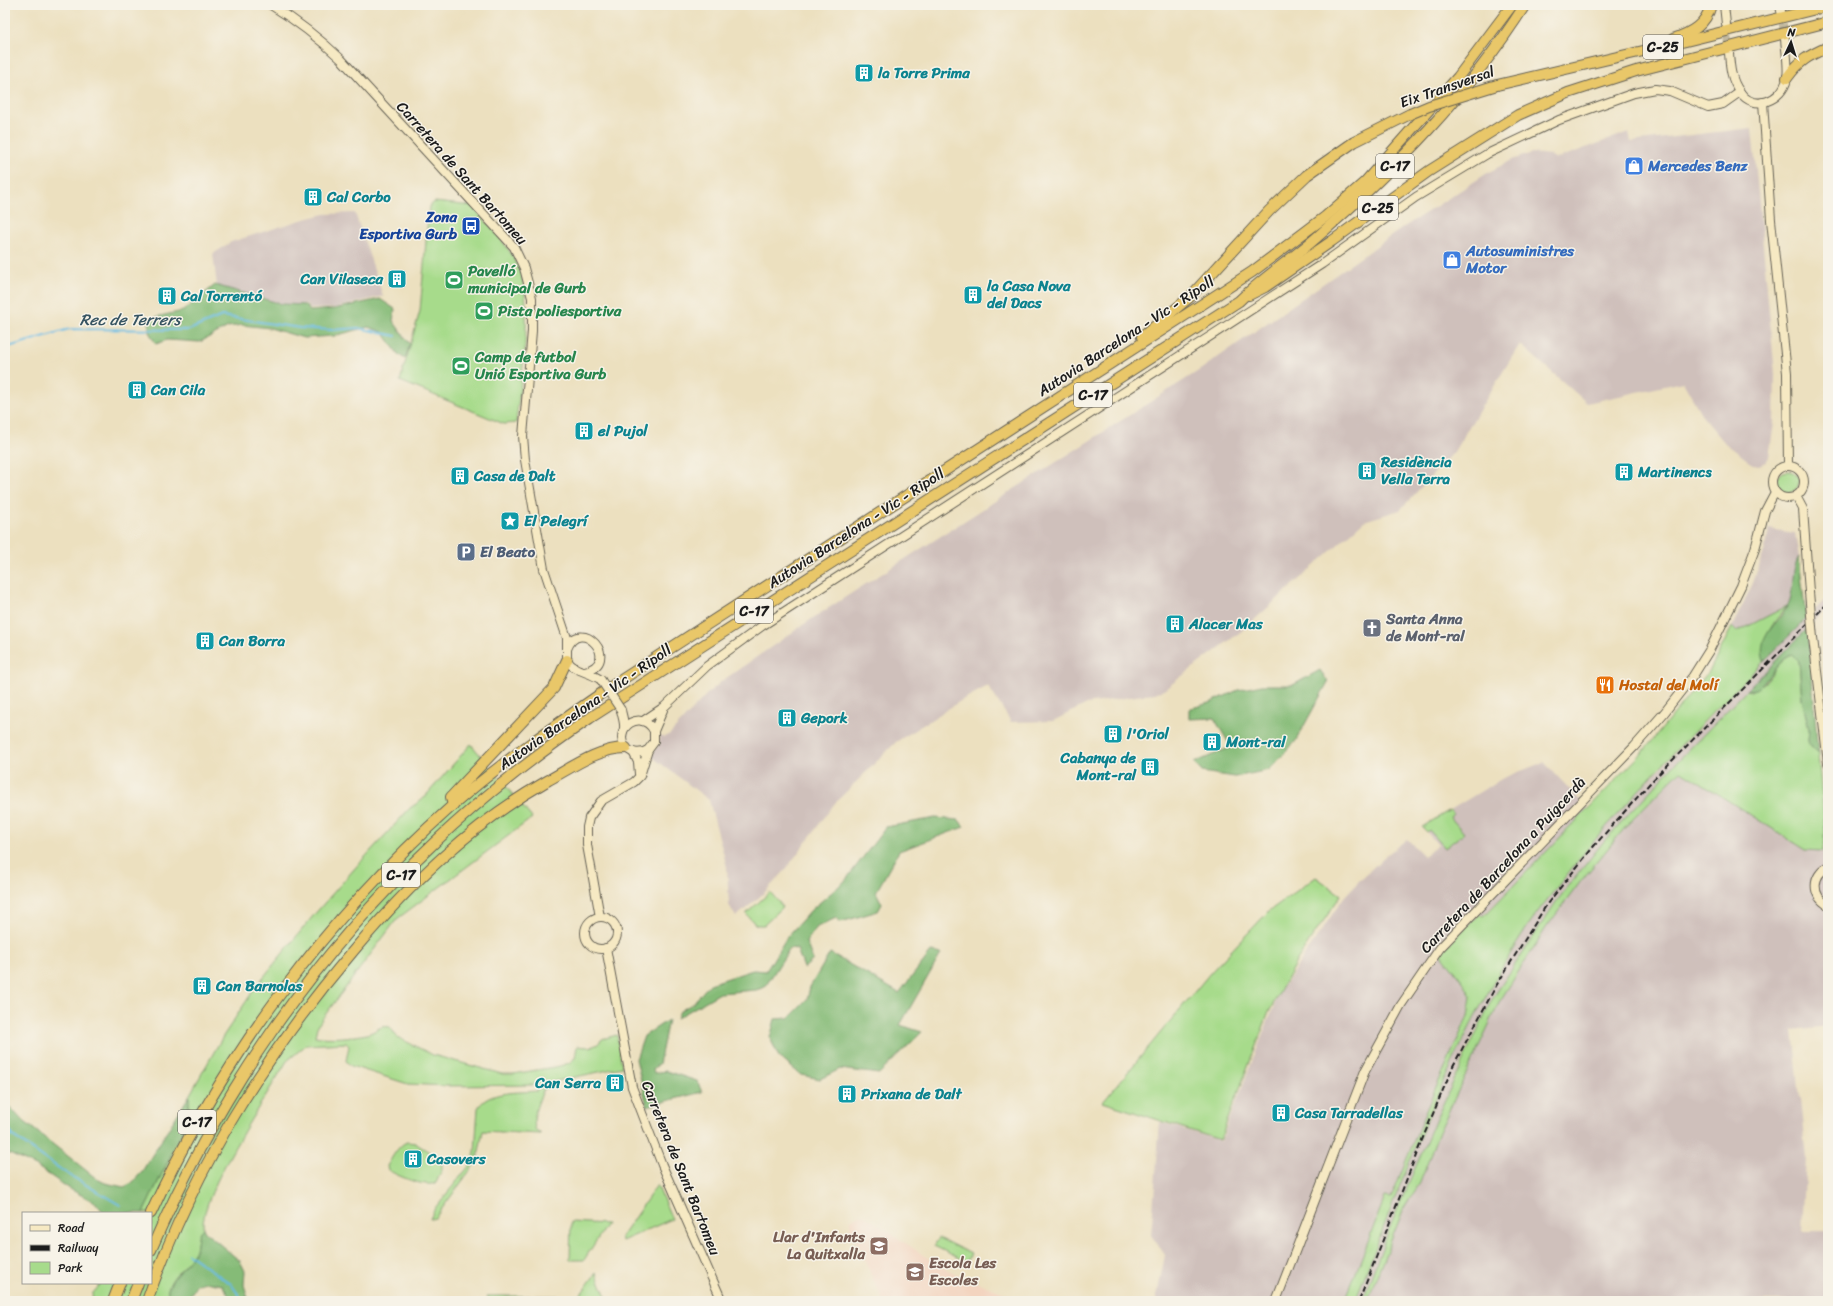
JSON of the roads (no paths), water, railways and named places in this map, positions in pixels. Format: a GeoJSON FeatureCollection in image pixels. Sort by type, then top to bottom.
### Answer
{"type":"FeatureCollection","features":[{"type":"Feature","properties":{"kind":"highway","name":"Autovia Barcelona - Vic - Ripoll"},"geometry":{"type":"LineString","coordinates":[[151,1212],[196,1122],[217,1087],[280,994],[355,901],[453,806],[547,731],[612,686],[1252,272],[1325,217],[1365,182],[1458,77],[1512,5]]}},
{"type":"Feature","properties":{"kind":"highway","name":"Autovia Barcelona - Vic - Ripoll"},"geometry":{"type":"LineString","coordinates":[[152,1248],[182,1182],[208,1134],[259,1051],[298,993],[352,928],[434,842],[484,798],[555,742],[626,694],[1239,301],[1255,285],[1314,240],[1393,168],[1467,86],[1525,5]]}},
{"type":"Feature","properties":{"kind":"highway"},"geometry":{"type":"LineString","coordinates":[[1624,56],[1691,32],[1705,19],[1711,5]]}},
{"type":"Feature","properties":{"kind":"highway","name":"Eix Transversal"},"geometry":{"type":"LineString","coordinates":[[1132,350],[1142,337],[1190,296],[1269,211],[1307,175],[1354,142],[1410,114],[1429,106],[1497,85],[1624,56],[1828,6]]}},
{"type":"Feature","properties":{"kind":"highway","name":"C-25"},"geometry":{"type":"LineString","coordinates":[[1239,301],[1265,287],[1435,167],[1518,115],[1568,93],[1636,71],[1828,22]]}},
{"type":"Feature","properties":{"kind":"highway"},"geometry":{"type":"LineString","coordinates":[[1787,78],[1799,62],[1828,47]]}},
{"type":"Feature","properties":{"kind":"highway"},"geometry":{"type":"LineString","coordinates":[[453,806],[452,797],[554,688],[567,660]]}},
{"type":"Feature","properties":{"kind":"highway"},"geometry":{"type":"LineString","coordinates":[[147,1301],[164,1255],[191,1196],[250,1090],[309,1005],[367,934],[428,870],[489,819],[532,790],[603,752],[612,749],[629,750]]}},
{"type":"Feature","properties":{"kind":"highway"},"geometry":{"type":"LineString","coordinates":[[113,1301],[120,1284]]}},
{"type":"Feature","properties":{"kind":"highway"},"geometry":{"type":"LineString","coordinates":[[131,1301],[138,1284]]}},
{"type":"Feature","properties":{"kind":"street","name":"Carretera de Sant Bartomeu"},"geometry":{"type":"LineString","coordinates":[[271,5],[293,18],[319,37],[341,59],[514,247],[524,268],[532,298],[532,331],[523,436],[525,460],[544,569],[568,638],[566,650]]}},
{"type":"Feature","properties":{"kind":"street"},"geometry":{"type":"LineString","coordinates":[[1724,5],[1726,24]]}},
{"type":"Feature","properties":{"kind":"street"},"geometry":{"type":"LineString","coordinates":[[1729,53],[1732,75],[1740,92],[1748,99],[1763,102],[1777,96],[1784,88],[1787,78],[1785,39]]}},
{"type":"Feature","properties":{"kind":"street"},"geometry":{"type":"LineString","coordinates":[[624,729],[630,722],[640,721],[664,707],[707,666],[762,626],[1322,264],[1416,198],[1470,164],[1536,129],[1589,108],[1634,93],[1655,89],[1670,91],[1708,107],[1723,104],[1740,92]]}},
{"type":"Feature","properties":{"kind":"street"},"geometry":{"type":"LineString","coordinates":[[1763,102],[1771,220],[1787,373],[1788,466]]}},
{"type":"Feature","properties":{"kind":"street"},"geometry":{"type":"LineString","coordinates":[[1788,466],[1798,469],[1804,477],[1804,486],[1796,496],[1785,498],[1775,492],[1772,484],[1773,476],[1779,469],[1788,466]]}},
{"type":"Feature","properties":{"kind":"street","name":"Carretera de Barcelona a Puigcerdà"},"geometry":{"type":"LineString","coordinates":[[1276,1301],[1365,1071],[1401,1005],[1440,948],[1634,747],[1664,713],[1693,676],[1710,649],[1741,586],[1755,549],[1765,511],[1775,492]]}},
{"type":"Feature","properties":{"kind":"street"},"geometry":{"type":"LineString","coordinates":[[1796,496],[1803,509],[1809,592],[1828,764]]}},
{"type":"Feature","properties":{"kind":"street"},"geometry":{"type":"LineString","coordinates":[[562,619],[579,637]]}},
{"type":"Feature","properties":{"kind":"street"},"geometry":{"type":"LineString","coordinates":[[584,671],[594,667],[600,654],[597,644],[589,638],[579,637],[571,642],[566,650],[567,660],[574,669],[592,674],[601,680]]}},
{"type":"Feature","properties":{"kind":"street"},"geometry":{"type":"LineString","coordinates":[[597,663],[601,680],[621,710],[624,729],[622,739],[638,762],[640,776]]}},
{"type":"Feature","properties":{"kind":"street"},"geometry":{"type":"LineString","coordinates":[[600,917],[587,844],[587,827],[589,818],[601,801],[634,782],[640,776],[648,750],[654,742],[654,731],[664,707]]}},
{"type":"Feature","properties":{"kind":"street"},"geometry":{"type":"LineString","coordinates":[[621,710],[640,721],[648,723],[654,731]]}},
{"type":"Feature","properties":{"kind":"street"},"geometry":{"type":"LineString","coordinates":[[629,750],[639,754],[648,750]]}},
{"type":"Feature","properties":{"kind":"street"},"geometry":{"type":"LineString","coordinates":[[1828,867],[1819,874],[1816,884],[1818,895],[1828,904]]}},
{"type":"Feature","properties":{"kind":"street"},"geometry":{"type":"LineString","coordinates":[[600,917],[611,920],[615,924],[617,931],[615,942],[606,948],[595,947],[589,943],[586,936],[586,928],[590,922],[600,917]]}},
{"type":"Feature","properties":{"kind":"street","name":"Carretera de Sant Bartomeu"},"geometry":{"type":"LineString","coordinates":[[606,948],[632,1087],[662,1165],[722,1301]]}},
{"type":"Feature","properties":{"kind":"waterway","name":"Rec de Terrers"},"geometry":{"type":"LineString","coordinates":[[5,348],[69,329],[189,330],[222,316],[300,328],[332,330],[358,328],[396,336]]}},
{"type":"Feature","properties":{"kind":"waterway"},"geometry":{"type":"LineString","coordinates":[[5,1122],[13,1136]]}},
{"type":"Feature","properties":{"kind":"waterway"},"geometry":{"type":"LineString","coordinates":[[5,1136],[13,1136],[66,1173],[120,1205]]}},
{"type":"Feature","properties":{"kind":"waterway"},"geometry":{"type":"LineString","coordinates":[[188,1254],[231,1284],[243,1301]]}},
{"type":"Feature","properties":{"kind":"tunnel"},"geometry":{"type":"LineString","coordinates":[[1781,12],[1785,38]]}},
{"type":"Feature","properties":{"kind":"tunnel"},"geometry":{"type":"LineString","coordinates":[[1726,25],[1729,53]]}},
{"type":"Feature","properties":{"kind":"railway"},"geometry":{"type":"LineString","coordinates":[[1359,1301],[1422,1140],[1453,1066],[1496,986],[1547,904],[1594,846],[1650,783],[1828,603]]}},
{"type":"Feature","properties":{"kind":"place","name":"la Torre Prima"},"geometry":{"type":"Point","coordinates":[864,73]}},
{"type":"Feature","properties":{"kind":"place","name":"Mercedes Benz"},"geometry":{"type":"Point","coordinates":[1634,166]}},
{"type":"Feature","properties":{"kind":"place","name":"Cal Corbo"},"geometry":{"type":"Point","coordinates":[313,197]}},
{"type":"Feature","properties":{"kind":"place","name":"Zona Esportiva Gurb"},"geometry":{"type":"Point","coordinates":[471,226]}},
{"type":"Feature","properties":{"kind":"place","name":"Autosuministres Motor"},"geometry":{"type":"Point","coordinates":[1452,260]}},
{"type":"Feature","properties":{"kind":"place","name":"Can Vilaseca"},"geometry":{"type":"Point","coordinates":[397,279]}},
{"type":"Feature","properties":{"kind":"place","name":"Pavelló municipal de Gurb"},"geometry":{"type":"Point","coordinates":[454,280]}},
{"type":"Feature","properties":{"kind":"place","name":"la Casa Nova del Dacs"},"geometry":{"type":"Point","coordinates":[973,295]}},
{"type":"Feature","properties":{"kind":"place","name":"Cal Torrentó"},"geometry":{"type":"Point","coordinates":[167,296]}},
{"type":"Feature","properties":{"kind":"place","name":"Pista poliesportiva"},"geometry":{"type":"Point","coordinates":[484,311]}},
{"type":"Feature","properties":{"kind":"place","name":"Camp de futbol Unió Esportiva Gurb"},"geometry":{"type":"Point","coordinates":[461,366]}},
{"type":"Feature","properties":{"kind":"place","name":"Can Cila"},"geometry":{"type":"Point","coordinates":[137,390]}},
{"type":"Feature","properties":{"kind":"place","name":"el Pujol"},"geometry":{"type":"Point","coordinates":[584,431]}},
{"type":"Feature","properties":{"kind":"place","name":"Residència Vella Terra"},"geometry":{"type":"Point","coordinates":[1367,471]}},
{"type":"Feature","properties":{"kind":"place","name":"Martinencs"},"geometry":{"type":"Point","coordinates":[1624,472]}},
{"type":"Feature","properties":{"kind":"place","name":"Casa de Dalt"},"geometry":{"type":"Point","coordinates":[460,476]}},
{"type":"Feature","properties":{"kind":"place","name":"El Pelegrí"},"geometry":{"type":"Point","coordinates":[510,521]}},
{"type":"Feature","properties":{"kind":"place","name":"El Beato"},"geometry":{"type":"Point","coordinates":[466,552]}},
{"type":"Feature","properties":{"kind":"place","name":"Alacer Mas"},"geometry":{"type":"Point","coordinates":[1175,624]}},
{"type":"Feature","properties":{"kind":"place","name":"Santa Anna de Mont-ral"},"geometry":{"type":"Point","coordinates":[1372,628]}},
{"type":"Feature","properties":{"kind":"place","name":"Can Borra"},"geometry":{"type":"Point","coordinates":[205,641]}},
{"type":"Feature","properties":{"kind":"place","name":"Hostal del Molí"},"geometry":{"type":"Point","coordinates":[1605,685]}},
{"type":"Feature","properties":{"kind":"place","name":"Gepork"},"geometry":{"type":"Point","coordinates":[787,718]}},
{"type":"Feature","properties":{"kind":"place","name":"l'Oriol"},"geometry":{"type":"Point","coordinates":[1113,734]}},
{"type":"Feature","properties":{"kind":"place","name":"Mont-ral"},"geometry":{"type":"Point","coordinates":[1212,742]}},
{"type":"Feature","properties":{"kind":"place","name":"Cabanya de Mont-ral"},"geometry":{"type":"Point","coordinates":[1150,767]}},
{"type":"Feature","properties":{"kind":"place","name":"Can Barnolas"},"geometry":{"type":"Point","coordinates":[202,986]}},
{"type":"Feature","properties":{"kind":"place","name":"Can Serra"},"geometry":{"type":"Point","coordinates":[615,1083]}},
{"type":"Feature","properties":{"kind":"place","name":"Prixana de Dalt"},"geometry":{"type":"Point","coordinates":[847,1094]}},
{"type":"Feature","properties":{"kind":"place","name":"Casa Tarradellas"},"geometry":{"type":"Point","coordinates":[1281,1113]}},
{"type":"Feature","properties":{"kind":"place","name":"Casovers"},"geometry":{"type":"Point","coordinates":[413,1159]}},
{"type":"Feature","properties":{"kind":"place","name":"Llar d'Infants La Quitxalla"},"geometry":{"type":"Point","coordinates":[879,1246]}},
{"type":"Feature","properties":{"kind":"place","name":"Escola Les Escoles"},"geometry":{"type":"Point","coordinates":[915,1272]}}]}
